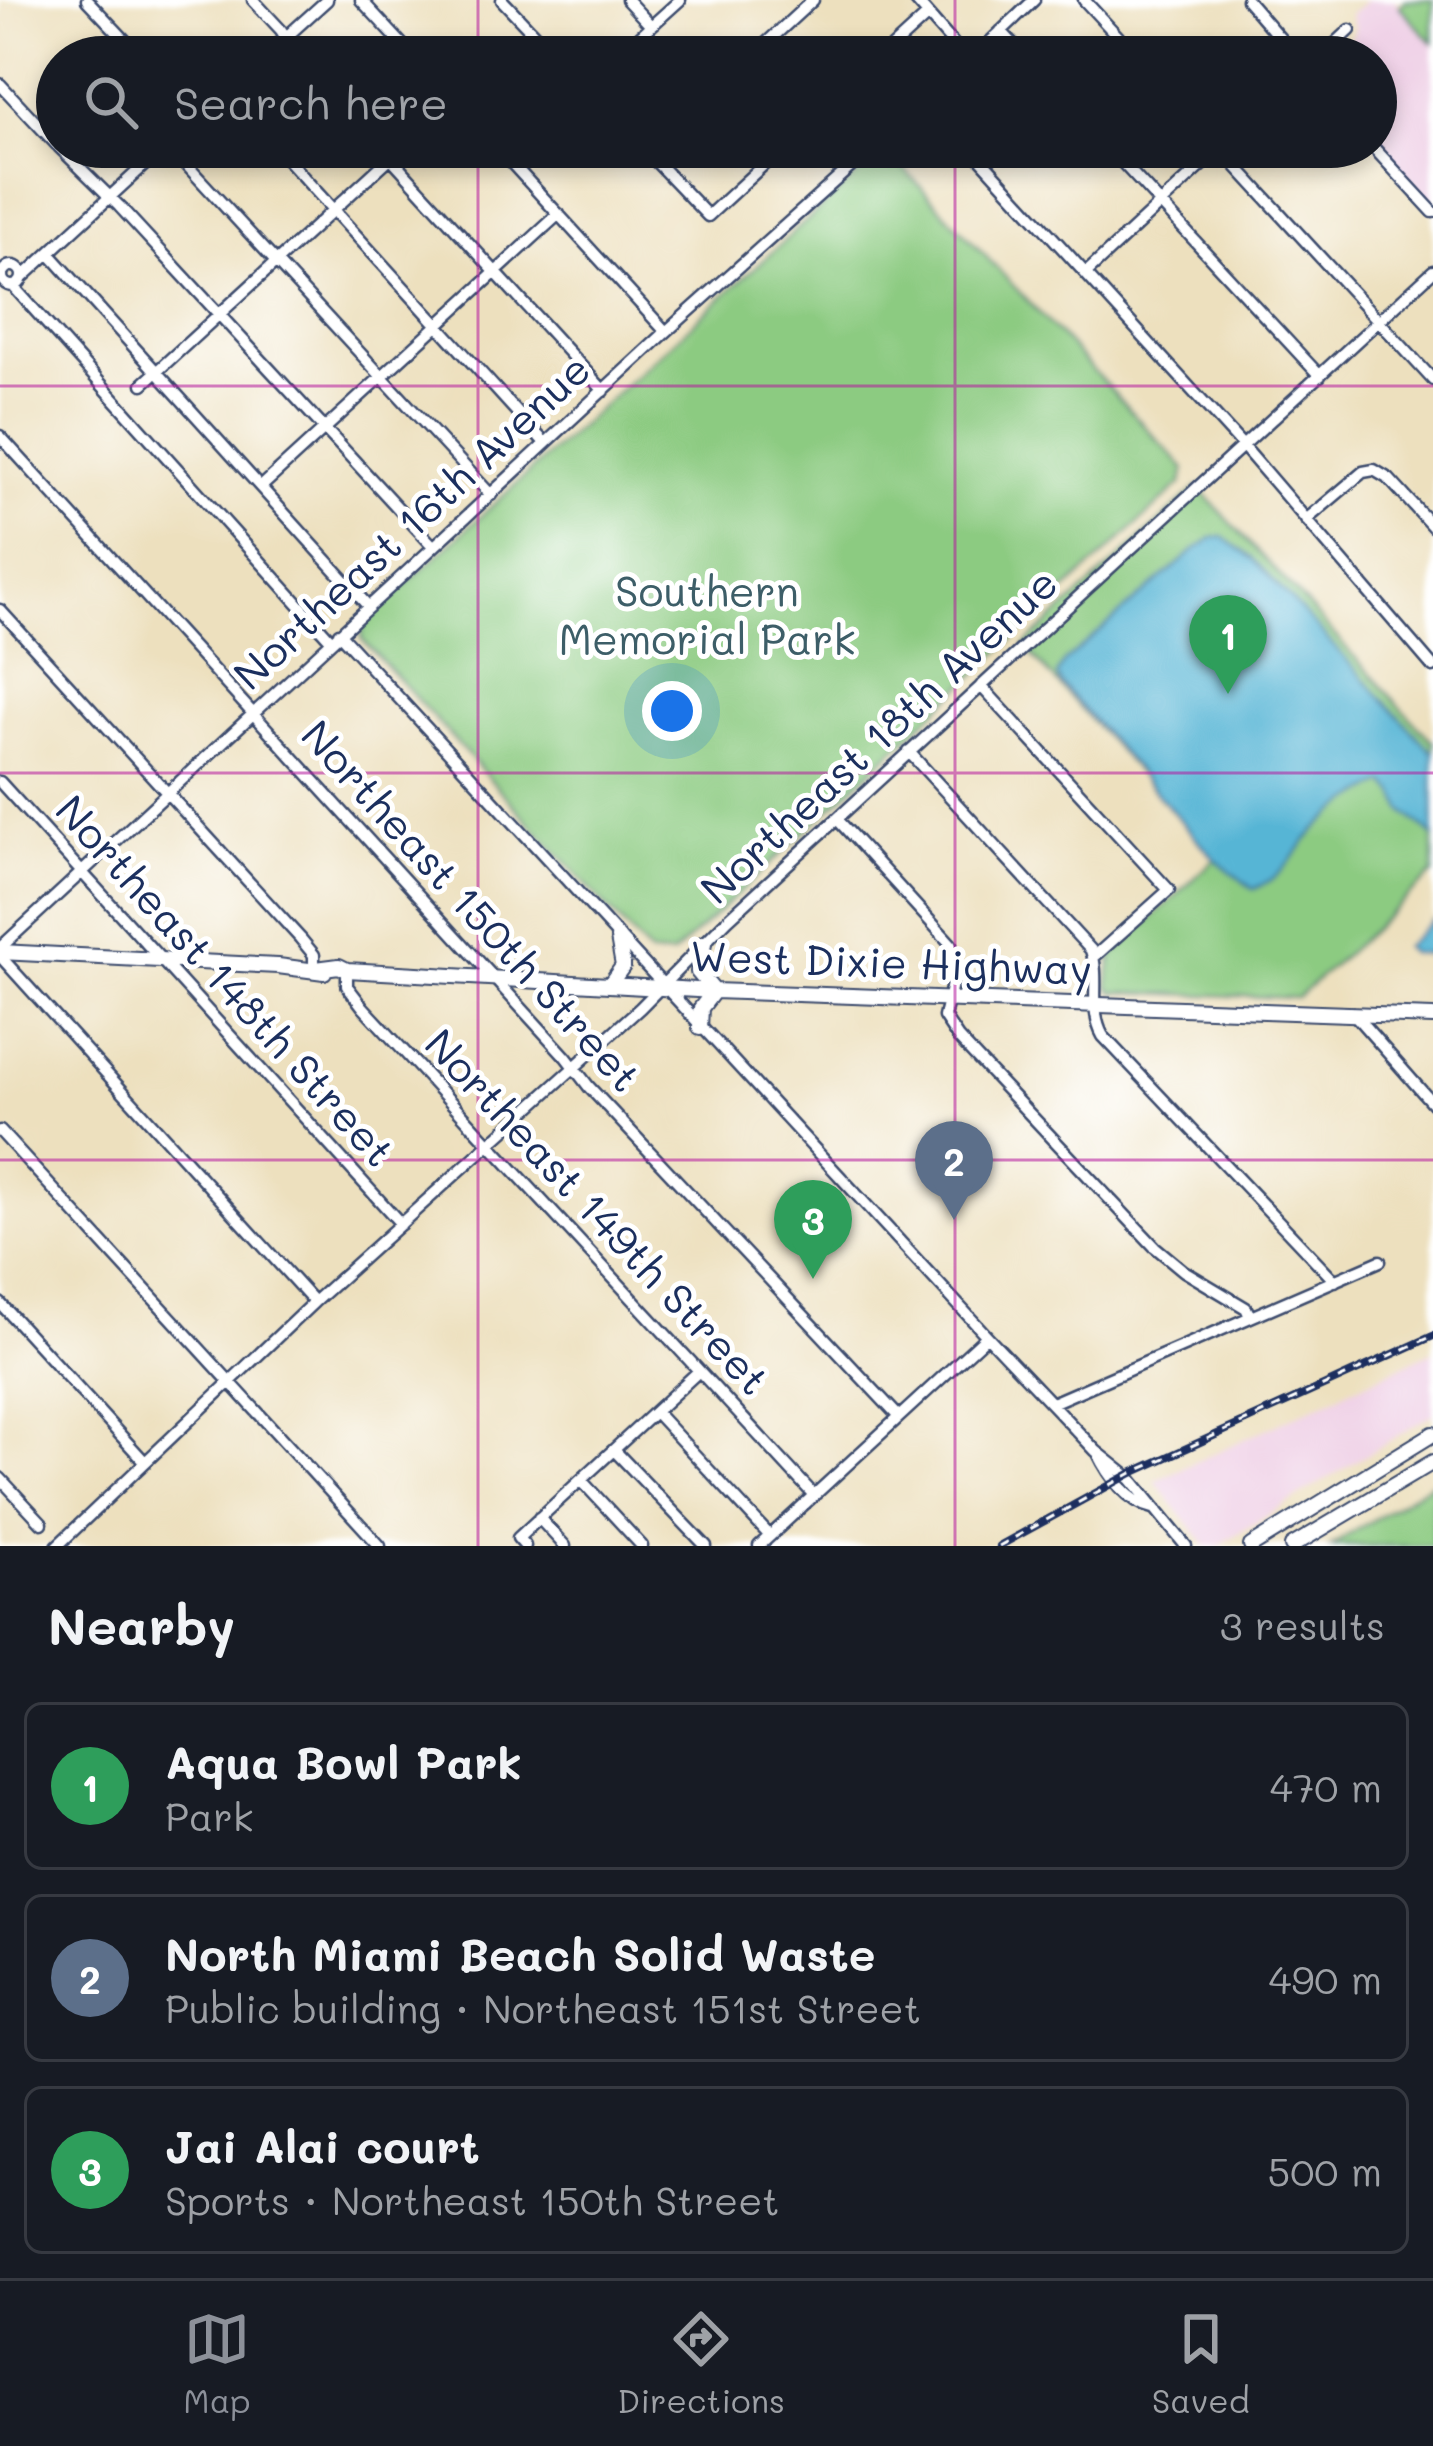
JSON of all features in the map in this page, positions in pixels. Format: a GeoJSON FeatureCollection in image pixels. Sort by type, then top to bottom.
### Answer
{"type":"FeatureCollection","features":[{"type":"Feature","properties":{"kind":"main road"},"geometry":{"type":"LineString","coordinates":[[610,984],[623,966],[618,938]]}},
{"type":"Feature","properties":{"kind":"main road"},"geometry":{"type":"LineString","coordinates":[[700,1028],[701,1008],[714,991],[697,968],[704,943]]}},
{"type":"Feature","properties":{"kind":"main road","name":"West Dixie Highway"},"geometry":{"type":"LineString","coordinates":[[0,952],[315,969],[339,966],[714,991],[1433,1016]]}},
{"type":"Feature","properties":{"kind":"main road"},"geometry":{"type":"LineString","coordinates":[[1251,1546],[1433,1434]]}},
{"type":"Feature","properties":{"kind":"main road"},"geometry":{"type":"LineString","coordinates":[[1292,1546],[1433,1462]]}},
{"type":"Feature","properties":{"kind":"street"},"geometry":{"type":"LineString","coordinates":[[87,0],[121,36]]}},
{"type":"Feature","properties":{"kind":"street"},"geometry":{"type":"LineString","coordinates":[[253,0],[283,36]]}},
{"type":"Feature","properties":{"kind":"street"},"geometry":{"type":"LineString","coordinates":[[287,36],[327,0]]}},
{"type":"Feature","properties":{"kind":"street"},"geometry":{"type":"LineString","coordinates":[[361,0],[394,36]]}},
{"type":"Feature","properties":{"kind":"street"},"geometry":{"type":"LineString","coordinates":[[502,0],[536,36]]}},
{"type":"Feature","properties":{"kind":"street"},"geometry":{"type":"LineString","coordinates":[[627,0],[651,26]]}},
{"type":"Feature","properties":{"kind":"street"},"geometry":{"type":"LineString","coordinates":[[640,36],[680,0]]}},
{"type":"Feature","properties":{"kind":"street"},"geometry":{"type":"LineString","coordinates":[[774,36],[813,0]]}},
{"type":"Feature","properties":{"kind":"street"},"geometry":{"type":"LineString","coordinates":[[915,0],[946,36]]}},
{"type":"Feature","properties":{"kind":"street"},"geometry":{"type":"LineString","coordinates":[[996,36],[1034,0]]}},
{"type":"Feature","properties":{"kind":"street"},"geometry":{"type":"LineString","coordinates":[[1084,0],[1117,36]]}},
{"type":"Feature","properties":{"kind":"street"},"geometry":{"type":"LineString","coordinates":[[1247,0],[1278,36]]}},
{"type":"Feature","properties":{"kind":"street"},"geometry":{"type":"LineString","coordinates":[[905,36],[928,15]]}},
{"type":"Feature","properties":{"kind":"street"},"geometry":{"type":"LineString","coordinates":[[1344,36],[1350,30]]}},
{"type":"Feature","properties":{"kind":"street"},"geometry":{"type":"LineString","coordinates":[[1001,31],[1006,36]]}},
{"type":"Feature","properties":{"kind":"street"},"geometry":{"type":"LineString","coordinates":[[0,84],[36,122]]}},
{"type":"Feature","properties":{"kind":"street"},"geometry":{"type":"LineString","coordinates":[[78,168],[119,206],[433,546]]}},
{"type":"Feature","properties":{"kind":"street"},"geometry":{"type":"LineString","coordinates":[[1,298],[10,277],[45,256],[144,168]]}},
{"type":"Feature","properties":{"kind":"street"},"geometry":{"type":"LineString","coordinates":[[187,168],[490,495]]}},
{"type":"Feature","properties":{"kind":"street"},"geometry":{"type":"LineString","coordinates":[[294,168],[545,443]]}},
{"type":"Feature","properties":{"kind":"street"},"geometry":{"type":"LineString","coordinates":[[143,384],[332,211],[371,168]]}},
{"type":"Feature","properties":{"kind":"street"},"geometry":{"type":"LineString","coordinates":[[401,168],[604,391]]}},
{"type":"Feature","properties":{"kind":"street"},"geometry":{"type":"LineString","coordinates":[[516,168],[666,332]]}},
{"type":"Feature","properties":{"kind":"street"},"geometry":{"type":"LineString","coordinates":[[665,168],[708,216],[760,168]]}},
{"type":"Feature","properties":{"kind":"street","name":"Northeast 16th Avenue"},"geometry":{"type":"LineString","coordinates":[[0,952],[433,546],[850,168]]}},
{"type":"Feature","properties":{"kind":"street"},"geometry":{"type":"LineString","coordinates":[[989,168],[1243,446],[1433,668]]}},
{"type":"Feature","properties":{"kind":"street"},"geometry":{"type":"LineString","coordinates":[[1127,168],[1320,376]]}},
{"type":"Feature","properties":{"kind":"street"},"geometry":{"type":"LineString","coordinates":[[1086,273],[1199,168]]}},
{"type":"Feature","properties":{"kind":"street"},"geometry":{"type":"LineString","coordinates":[[1238,168],[1432,378]]}},
{"type":"Feature","properties":{"kind":"street"},"geometry":{"type":"LineString","coordinates":[[1392,168],[1433,212]]}},
{"type":"Feature","properties":{"kind":"street"},"geometry":{"type":"LineString","coordinates":[[261,487],[559,214]]}},
{"type":"Feature","properties":{"kind":"street"},"geometry":{"type":"LineString","coordinates":[[45,256],[158,370],[368,606]]}},
{"type":"Feature","properties":{"kind":"street","name":"Northeast 18th Avenue"},"geometry":{"type":"LineString","coordinates":[[57,1546],[314,1302],[662,987],[909,752],[1433,272]]}},
{"type":"Feature","properties":{"kind":"street"},"geometry":{"type":"LineString","coordinates":[[10,277],[335,637],[1096,1450],[1106,1470],[1135,1501],[1153,1508],[1186,1546]]}},
{"type":"Feature","properties":{"kind":"street","name":"Northeast 150th Street"},"geometry":{"type":"LineString","coordinates":[[0,436],[572,1068],[898,1416]]}},
{"type":"Feature","properties":{"kind":"street"},"geometry":{"type":"LineString","coordinates":[[1306,520],[1363,472],[1374,470],[1398,487],[1433,527]]}},
{"type":"Feature","properties":{"kind":"street"},"geometry":{"type":"LineString","coordinates":[[0,610],[300,938],[314,956],[315,969]]}},
{"type":"Feature","properties":{"kind":"street"},"geometry":{"type":"LineString","coordinates":[[981,686],[1169,890],[1094,957]]}},
{"type":"Feature","properties":{"kind":"street"},"geometry":{"type":"LineString","coordinates":[[909,752],[1094,957],[1098,1027],[1103,1036],[1335,1281]]}},
{"type":"Feature","properties":{"kind":"street","name":"Northeast 148th Street"},"geometry":{"type":"LineString","coordinates":[[0,782],[401,1224]]}},
{"type":"Feature","properties":{"kind":"street"},"geometry":{"type":"LineString","coordinates":[[837,819],[950,944],[954,954],[945,1021],[958,1038],[1155,1247],[1249,1314]]}},
{"type":"Feature","properties":{"kind":"street"},"geometry":{"type":"LineString","coordinates":[[0,952],[314,1302]]}},
{"type":"Feature","properties":{"kind":"street","name":"Northeast 149th Street"},"geometry":{"type":"LineString","coordinates":[[346,970],[346,986],[363,1007],[814,1493]]}},
{"type":"Feature","properties":{"kind":"street"},"geometry":{"type":"LineString","coordinates":[[1353,1013],[1433,1104]]}},
{"type":"Feature","properties":{"kind":"street"},"geometry":{"type":"LineString","coordinates":[[0,1131],[380,1546]]}},
{"type":"Feature","properties":{"kind":"street"},"geometry":{"type":"LineString","coordinates":[[1052,1403],[1380,1261]]}},
{"type":"Feature","properties":{"kind":"street"},"geometry":{"type":"LineString","coordinates":[[0,1303],[145,1462]]}},
{"type":"Feature","properties":{"kind":"street"},"geometry":{"type":"LineString","coordinates":[[759,1546],[987,1336]]}},
{"type":"Feature","properties":{"kind":"street"},"geometry":{"type":"LineString","coordinates":[[522,1542],[539,1518],[699,1371]]}},
{"type":"Feature","properties":{"kind":"street"},"geometry":{"type":"LineString","coordinates":[[656,1413],[770,1536]]}},
{"type":"Feature","properties":{"kind":"street"},"geometry":{"type":"LineString","coordinates":[[614,1450],[706,1546]]}},
{"type":"Feature","properties":{"kind":"street"},"geometry":{"type":"LineString","coordinates":[[0,1478],[42,1523]]}},
{"type":"Feature","properties":{"kind":"street"},"geometry":{"type":"LineString","coordinates":[[581,1480],[642,1546]]}},
{"type":"Feature","properties":{"kind":"street"},"geometry":{"type":"LineString","coordinates":[[539,1518],[565,1546]]}},
{"type":"Feature","properties":{"kind":"shaded area"},"geometry":{"type":"Polygon","coordinates":[[[1367,0],[1394,0],[1433,43],[1433,204],[1397,166],[1397,36],[1352,36],[1350,15],[1367,0]]]}},
{"type":"Feature","properties":{"kind":"shaded area"},"geometry":{"type":"Polygon","coordinates":[[[1433,1351],[1433,1414],[1218,1546],[1206,1546],[1155,1481],[1433,1351]]]}},
{"type":"Feature","properties":{"kind":"green space"},"geometry":{"type":"Polygon","coordinates":[[[1406,0],[1433,0],[1433,43],[1399,6],[1406,0]]]}},
{"type":"Feature","properties":{"kind":"green space","name":"Southern Memorial Park"},"geometry":{"type":"Polygon","coordinates":[[[865,168],[903,168],[1185,469],[1182,483],[672,955],[650,955],[361,638],[364,622],[865,168]]]}},
{"type":"Feature","properties":{"kind":"green space"},"geometry":{"type":"Polygon","coordinates":[[[1198,487],[1433,742],[1433,874],[1297,998],[1113,992],[1108,986],[1112,956],[1215,859],[1024,646],[1198,487]]]}},
{"type":"Feature","properties":{"kind":"green space"},"geometry":{"type":"Polygon","coordinates":[[[1433,1482],[1433,1546],[1331,1546],[1433,1482]]]}},
{"type":"Feature","properties":{"kind":"water"},"geometry":{"type":"Polygon","coordinates":[[[1223,537],[1253,559],[1433,753],[1433,836],[1403,810],[1386,783],[1331,816],[1282,871],[1253,889],[1216,860],[1061,684],[1057,675],[1064,662],[1196,549],[1223,537]]]}},
{"type":"Feature","properties":{"kind":"water"},"geometry":{"type":"Polygon","coordinates":[[[1433,920],[1433,954],[1410,953],[1404,947],[1433,920]]]}},
{"type":"Feature","properties":{"kind":"railway"},"geometry":{"type":"LineString","coordinates":[[999,1546],[1132,1473],[1433,1336]]}},
{"type":"Feature","properties":{"kind":"place","name":"Aqua Bowl Park"},"geometry":{"type":"Point","coordinates":[1228,694]}},
{"type":"Feature","properties":{"kind":"place","name":"North Miami Beach Solid Waste"},"geometry":{"type":"Point","coordinates":[954,1220]}},
{"type":"Feature","properties":{"kind":"place","name":"Jai Alai court"},"geometry":{"type":"Point","coordinates":[813,1279]}}]}
